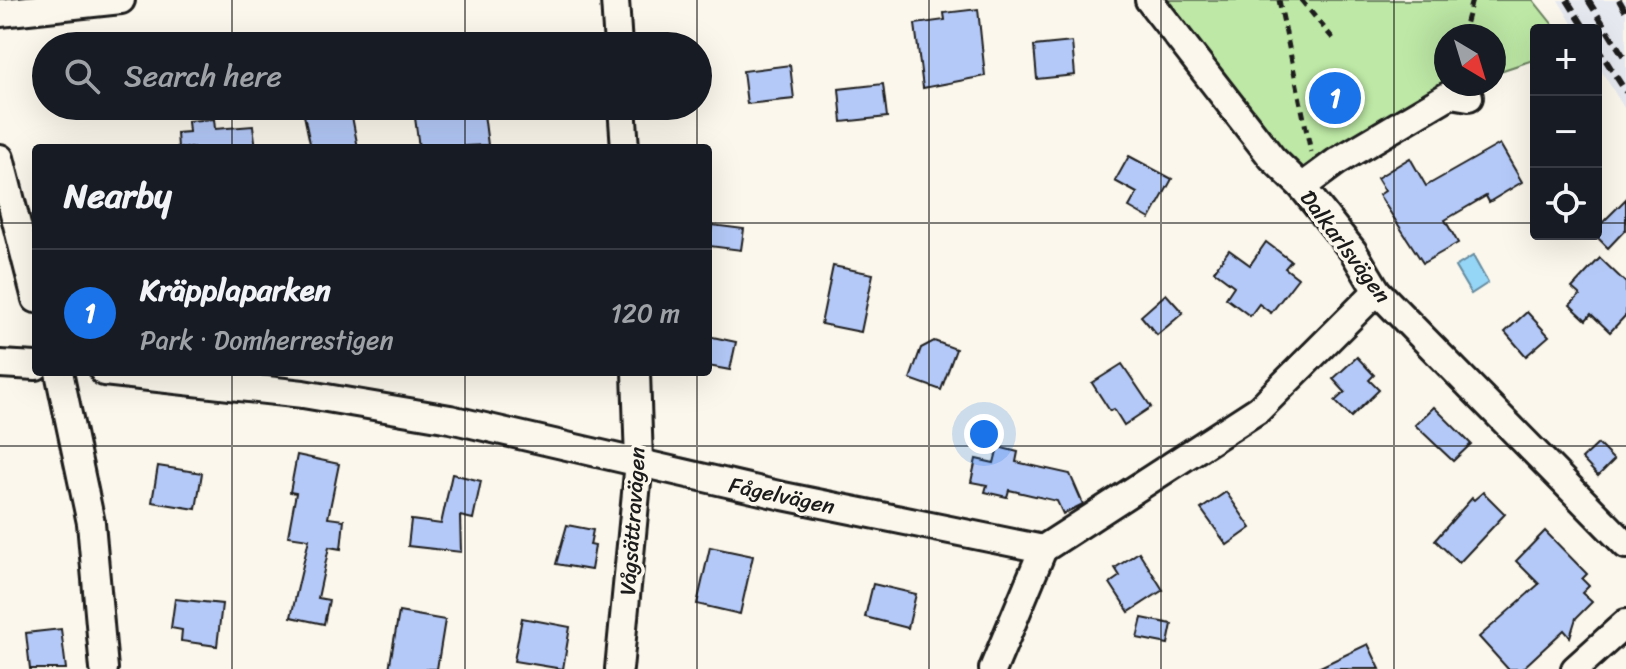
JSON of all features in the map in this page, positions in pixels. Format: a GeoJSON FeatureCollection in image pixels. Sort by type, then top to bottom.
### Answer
{"type":"FeatureCollection","features":[{"type":"Feature","properties":{"kind":"street"},"geometry":{"type":"LineString","coordinates":[[0,13],[121,0]]}},
{"type":"Feature","properties":{"kind":"street"},"geometry":{"type":"LineString","coordinates":[[615,0],[617,32]]}},
{"type":"Feature","properties":{"kind":"street","name":"Dalkarlsvägen"},"geometry":{"type":"LineString","coordinates":[[1149,0],[1272,158],[1310,180],[1377,291],[1626,545]]}},
{"type":"Feature","properties":{"kind":"street"},"geometry":{"type":"LineString","coordinates":[[1310,180],[1451,94],[1469,97]]}},
{"type":"Feature","properties":{"kind":"street"},"geometry":{"type":"LineString","coordinates":[[623,120],[625,144]]}},
{"type":"Feature","properties":{"kind":"street"},"geometry":{"type":"LineString","coordinates":[[0,158],[32,283]]}},
{"type":"Feature","properties":{"kind":"street"},"geometry":{"type":"LineString","coordinates":[[993,669],[1043,549],[1259,409],[1377,291]]}},
{"type":"Feature","properties":{"kind":"street"},"geometry":{"type":"LineString","coordinates":[[0,364],[32,366]]}},
{"type":"Feature","properties":{"kind":"street"},"geometry":{"type":"LineString","coordinates":[[60,376],[91,523],[104,669]]}},
{"type":"Feature","properties":{"kind":"street","name":"Fågelvägen"},"geometry":{"type":"LineString","coordinates":[[140,376],[303,394],[457,421],[783,496],[1043,549]]}},
{"type":"Feature","properties":{"kind":"street","name":"Vågsättravägen"},"geometry":{"type":"LineString","coordinates":[[619,669],[639,462],[636,376]]}},
{"type":"Feature","properties":{"kind":"street"},"geometry":{"type":"LineString","coordinates":[[1575,669],[1626,623]]}},
{"type":"Feature","properties":{"kind":"path"},"geometry":{"type":"LineString","coordinates":[[1279,0],[1310,180]]}},
{"type":"Feature","properties":{"kind":"path"},"geometry":{"type":"LineString","coordinates":[[1301,0],[1335,41]]}},
{"type":"Feature","properties":{"kind":"path"},"geometry":{"type":"LineString","coordinates":[[1465,24],[1472,0]]}},
{"type":"Feature","properties":{"kind":"shaded area"},"geometry":{"type":"Polygon","coordinates":[[[1558,0],[1626,0],[1626,111],[1602,72],[1602,24],[1572,24],[1558,0]]]}},
{"type":"Feature","properties":{"kind":"green space"},"geometry":{"type":"Polygon","coordinates":[[[1165,0],[1533,0],[1552,24],[1530,24],[1530,61],[1506,69],[1506,24],[1434,24],[1434,91],[1298,172],[1165,0]]]}},
{"type":"Feature","properties":{"kind":"water"},"geometry":{"type":"Polygon","coordinates":[[[1473,256],[1488,283],[1471,294],[1455,267],[1473,256]]]}},
{"type":"Feature","properties":{"kind":"building"},"geometry":{"type":"Polygon","coordinates":[[[978,9],[985,76],[923,88],[915,24],[945,20],[944,13],[978,9]]]}},
{"type":"Feature","properties":{"kind":"building"},"geometry":{"type":"Polygon","coordinates":[[[1072,42],[1075,75],[1037,79],[1034,46],[1072,42]]]}},
{"type":"Feature","properties":{"kind":"building"},"geometry":{"type":"Polygon","coordinates":[[[790,65],[794,99],[747,104],[743,71],[790,65]]]}},
{"type":"Feature","properties":{"kind":"building"},"geometry":{"type":"Polygon","coordinates":[[[883,84],[887,117],[842,122],[839,89],[883,84]]]}},
{"type":"Feature","properties":{"kind":"building"},"geometry":{"type":"Polygon","coordinates":[[[214,120],[215,129],[253,126],[255,144],[178,144],[177,133],[189,132],[188,121],[214,120]]]}},
{"type":"Feature","properties":{"kind":"building"},"geometry":{"type":"Polygon","coordinates":[[[305,120],[353,120],[357,144],[310,144],[305,120]]]}},
{"type":"Feature","properties":{"kind":"building"},"geometry":{"type":"Polygon","coordinates":[[[415,120],[485,120],[488,144],[418,144],[415,120]]]}},
{"type":"Feature","properties":{"kind":"building"},"geometry":{"type":"Polygon","coordinates":[[[1500,144],[1522,182],[1489,202],[1486,196],[1445,220],[1458,243],[1423,263],[1379,195],[1385,191],[1377,178],[1410,158],[1426,186],[1500,144]]]}},
{"type":"Feature","properties":{"kind":"building"},"geometry":{"type":"Polygon","coordinates":[[[1129,156],[1172,179],[1150,219],[1129,207],[1137,193],[1115,181],[1129,156]]]}},
{"type":"Feature","properties":{"kind":"building"},"geometry":{"type":"Polygon","coordinates":[[[1626,199],[1626,229],[1608,248],[1600,240],[1602,223],[1626,199]]]}},
{"type":"Feature","properties":{"kind":"building"},"geometry":{"type":"Polygon","coordinates":[[[712,225],[744,229],[741,250],[712,246],[712,225]]]}},
{"type":"Feature","properties":{"kind":"building"},"geometry":{"type":"Polygon","coordinates":[[[1266,242],[1291,261],[1285,268],[1298,278],[1271,313],[1259,304],[1250,316],[1226,298],[1234,286],[1214,271],[1229,250],[1250,265],[1266,242]]]}},
{"type":"Feature","properties":{"kind":"building"},"geometry":{"type":"Polygon","coordinates":[[[1600,258],[1626,283],[1626,315],[1610,332],[1591,314],[1586,320],[1570,305],[1580,295],[1572,288],[1600,258]]]}},
{"type":"Feature","properties":{"kind":"building"},"geometry":{"type":"Polygon","coordinates":[[[833,266],[873,274],[861,332],[821,324],[833,266]]]}},
{"type":"Feature","properties":{"kind":"building"},"geometry":{"type":"Polygon","coordinates":[[[1166,294],[1183,313],[1157,335],[1141,316],[1166,294]]]}},
{"type":"Feature","properties":{"kind":"building"},"geometry":{"type":"Polygon","coordinates":[[[1527,312],[1549,336],[1526,356],[1505,332],[1527,312]]]}},
{"type":"Feature","properties":{"kind":"building"},"geometry":{"type":"Polygon","coordinates":[[[712,337],[736,342],[730,370],[712,367],[712,337]]]}},
{"type":"Feature","properties":{"kind":"building"},"geometry":{"type":"Polygon","coordinates":[[[934,341],[956,349],[941,390],[910,379],[921,348],[934,341]]]}},
{"type":"Feature","properties":{"kind":"building"},"geometry":{"type":"Polygon","coordinates":[[[1357,357],[1374,375],[1369,380],[1379,390],[1351,417],[1335,401],[1345,392],[1333,379],[1357,357]]]}},
{"type":"Feature","properties":{"kind":"building"},"geometry":{"type":"Polygon","coordinates":[[[1122,364],[1151,407],[1124,425],[1114,409],[1110,411],[1092,383],[1122,364]]]}},
{"type":"Feature","properties":{"kind":"building"},"geometry":{"type":"Polygon","coordinates":[[[1434,407],[1471,444],[1453,461],[1415,425],[1434,407]]]}},
{"type":"Feature","properties":{"kind":"building"},"geometry":{"type":"Polygon","coordinates":[[[1598,444],[1614,460],[1598,476],[1582,459],[1598,444]]]}},
{"type":"Feature","properties":{"kind":"building"},"geometry":{"type":"Polygon","coordinates":[[[998,447],[1018,452],[1016,462],[1070,474],[1083,504],[1063,514],[1057,501],[1009,490],[1007,497],[985,492],[987,485],[971,482],[976,459],[994,463],[998,447]]]}},
{"type":"Feature","properties":{"kind":"building"},"geometry":{"type":"Polygon","coordinates":[[[297,455],[339,464],[328,518],[344,520],[341,549],[329,547],[318,598],[329,600],[324,624],[291,617],[309,539],[288,536],[296,493],[290,492],[297,455]]]}},
{"type":"Feature","properties":{"kind":"building"},"geometry":{"type":"Polygon","coordinates":[[[158,466],[202,473],[196,509],[152,502],[158,466]]]}},
{"type":"Feature","properties":{"kind":"building"},"geometry":{"type":"Polygon","coordinates":[[[452,474],[481,481],[473,519],[460,516],[461,552],[408,546],[411,520],[441,524],[452,474]]]}},
{"type":"Feature","properties":{"kind":"building"},"geometry":{"type":"Polygon","coordinates":[[[1226,492],[1251,528],[1227,545],[1201,509],[1226,492]]]}},
{"type":"Feature","properties":{"kind":"building"},"geometry":{"type":"Polygon","coordinates":[[[1483,492],[1505,514],[1459,563],[1435,540],[1472,498],[1474,500],[1483,492]]]}},
{"type":"Feature","properties":{"kind":"building"},"geometry":{"type":"Polygon","coordinates":[[[567,525],[593,530],[590,545],[595,546],[591,570],[556,564],[567,525]]]}},
{"type":"Feature","properties":{"kind":"building"},"geometry":{"type":"Polygon","coordinates":[[[1545,531],[1587,574],[1582,579],[1589,586],[1582,593],[1592,602],[1576,618],[1570,637],[1564,630],[1522,669],[1508,669],[1479,637],[1539,584],[1516,561],[1545,531]]]}},
{"type":"Feature","properties":{"kind":"building"},"geometry":{"type":"Polygon","coordinates":[[[710,547],[753,556],[740,614],[697,604],[710,547]]]}},
{"type":"Feature","properties":{"kind":"building"},"geometry":{"type":"Polygon","coordinates":[[[1139,552],[1163,590],[1129,612],[1110,583],[1120,576],[1115,568],[1139,552]]]}},
{"type":"Feature","properties":{"kind":"building"},"geometry":{"type":"Polygon","coordinates":[[[873,584],[916,594],[908,628],[865,617],[873,584]]]}},
{"type":"Feature","properties":{"kind":"building"},"geometry":{"type":"Polygon","coordinates":[[[175,599],[222,604],[217,646],[181,641],[182,630],[171,628],[175,599]]]}},
{"type":"Feature","properties":{"kind":"building"},"geometry":{"type":"Polygon","coordinates":[[[399,612],[445,620],[437,669],[389,669],[399,612]]]}},
{"type":"Feature","properties":{"kind":"building"},"geometry":{"type":"Polygon","coordinates":[[[522,618],[570,627],[563,669],[514,661],[522,618]]]}},
{"type":"Feature","properties":{"kind":"building"},"geometry":{"type":"Polygon","coordinates":[[[1142,618],[1172,624],[1168,644],[1137,638],[1142,618]]]}},
{"type":"Feature","properties":{"kind":"building"},"geometry":{"type":"Polygon","coordinates":[[[61,629],[66,669],[30,669],[26,633],[61,629]]]}},
{"type":"Feature","properties":{"kind":"building"},"geometry":{"type":"Polygon","coordinates":[[[1368,644],[1380,669],[1316,669],[1368,644]]]}},
{"type":"Feature","properties":{"kind":"railway"},"geometry":{"type":"LineString","coordinates":[[1567,0],[1582,24]]}},
{"type":"Feature","properties":{"kind":"railway"},"geometry":{"type":"LineString","coordinates":[[1588,0],[1626,60]]}},
{"type":"Feature","properties":{"kind":"railway"},"geometry":{"type":"LineString","coordinates":[[1619,0],[1626,12]]}},
{"type":"Feature","properties":{"kind":"railway"},"geometry":{"type":"LineString","coordinates":[[1602,54],[1626,92]]}},
{"type":"Feature","properties":{"kind":"place","name":"Kräpplaparken"},"geometry":{"type":"Point","coordinates":[1335,98]}}]}
